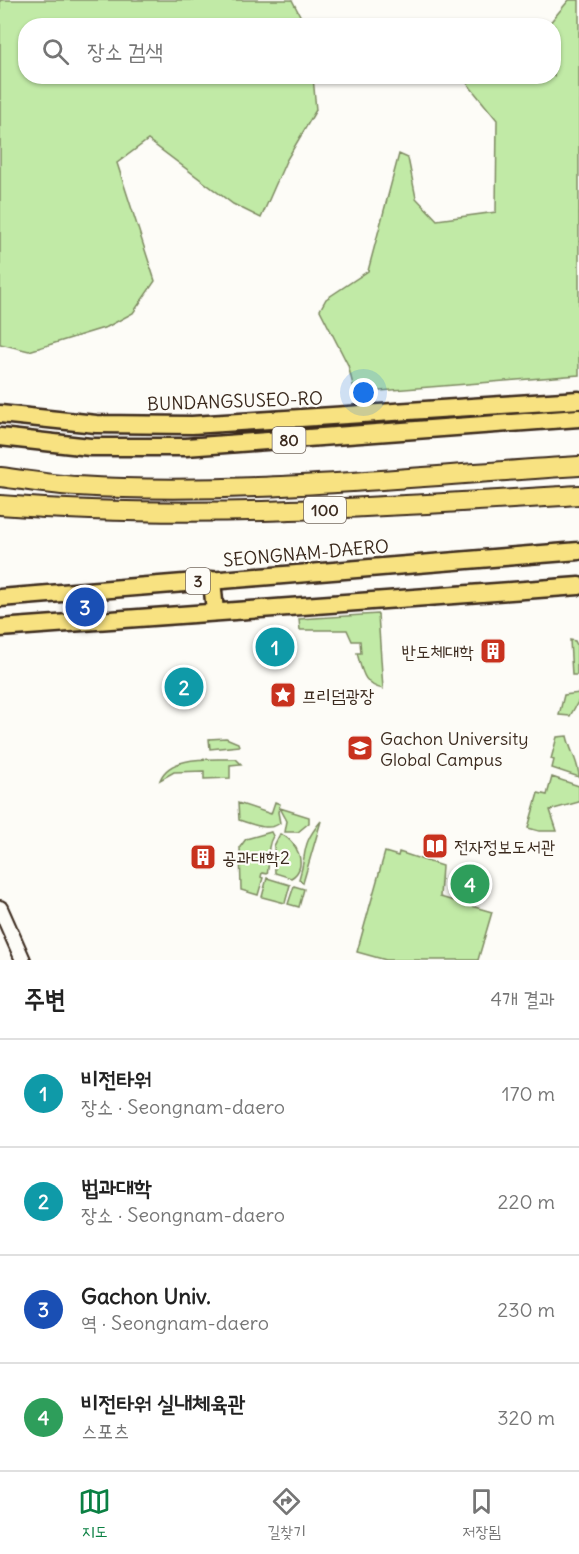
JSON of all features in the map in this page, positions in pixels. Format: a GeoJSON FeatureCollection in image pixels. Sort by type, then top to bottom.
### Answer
{"type":"FeatureCollection","features":[{"type":"Feature","properties":{"kind":"highway","name":"100"},"geometry":{"type":"LineString","coordinates":[[0,477],[76,486],[186,488],[321,484],[579,466]]}},
{"type":"Feature","properties":{"kind":"highway","name":"100"},"geometry":{"type":"LineString","coordinates":[[0,505],[71,511],[202,514],[323,510],[579,495]]}},
{"type":"Feature","properties":{"kind":"main road","name":"BUNDANGSUSEO-RO"},"geometry":{"type":"LineString","coordinates":[[0,414],[96,424],[192,425],[579,400]]}},
{"type":"Feature","properties":{"kind":"main road","name":"80"},"geometry":{"type":"LineString","coordinates":[[0,437],[90,447],[186,447],[579,418]]}},
{"type":"Feature","properties":{"kind":"main road","name":"SEONGNAM-DAERO"},"geometry":{"type":"LineString","coordinates":[[0,598],[579,551]]}},
{"type":"Feature","properties":{"kind":"main road"},"geometry":{"type":"LineString","coordinates":[[212,580],[215,612]]}},
{"type":"Feature","properties":{"kind":"main road","name":"3"},"geometry":{"type":"LineString","coordinates":[[0,628],[579,586]]}},
{"type":"Feature","properties":{"kind":"main road"},"geometry":{"type":"LineString","coordinates":[[0,908],[23,960]]}},
{"type":"Feature","properties":{"kind":"green space"},"geometry":{"type":"Polygon","coordinates":[[[0,0],[292,0],[301,18],[18,18],[18,84],[314,84],[316,110],[286,161],[261,218],[233,204],[148,140],[117,163],[155,281],[133,313],[107,327],[29,351],[0,344],[0,0]]]}},
{"type":"Feature","properties":{"kind":"green space"},"geometry":{"type":"Polygon","coordinates":[[[569,0],[579,0],[579,375],[355,393],[348,365],[320,310],[326,299],[368,271],[399,154],[408,158],[416,198],[437,220],[496,212],[497,120],[468,84],[561,84],[561,18],[554,18],[569,0]]]}},
{"type":"Feature","properties":{"kind":"green space"},"geometry":{"type":"Polygon","coordinates":[[[378,614],[383,689],[371,684],[364,676],[357,653],[361,653],[360,641],[352,641],[347,630],[300,630],[299,619],[378,614]]]}},
{"type":"Feature","properties":{"kind":"green space"},"geometry":{"type":"Polygon","coordinates":[[[570,640],[575,641],[577,645],[577,675],[572,675],[570,640]]]}},
{"type":"Feature","properties":{"kind":"green space"},"geometry":{"type":"Polygon","coordinates":[[[579,693],[579,700],[570,716],[559,715],[564,695],[579,693]]]}},
{"type":"Feature","properties":{"kind":"green space"},"geometry":{"type":"Polygon","coordinates":[[[567,736],[578,767],[579,777],[552,768],[554,760],[551,759],[557,737],[567,736]]]}},
{"type":"Feature","properties":{"kind":"green space"},"geometry":{"type":"Polygon","coordinates":[[[226,738],[238,743],[239,746],[210,749],[209,739],[226,738]]]}},
{"type":"Feature","properties":{"kind":"green space"},"geometry":{"type":"Polygon","coordinates":[[[236,759],[241,764],[230,765],[230,778],[204,779],[204,771],[174,772],[160,780],[165,772],[182,762],[236,759]]]}},
{"type":"Feature","properties":{"kind":"green space"},"geometry":{"type":"Polygon","coordinates":[[[552,777],[579,786],[579,802],[550,810],[557,831],[539,831],[528,828],[538,793],[547,795],[552,777]]]}},
{"type":"Feature","properties":{"kind":"green space"},"geometry":{"type":"Polygon","coordinates":[[[275,802],[280,804],[278,812],[280,823],[276,826],[260,826],[239,820],[238,803],[271,814],[275,802]]]}},
{"type":"Feature","properties":{"kind":"green space"},"geometry":{"type":"Polygon","coordinates":[[[280,808],[309,817],[309,823],[298,832],[285,832],[287,821],[280,808]]]}},
{"type":"Feature","properties":{"kind":"green space"},"geometry":{"type":"Polygon","coordinates":[[[321,821],[303,883],[299,879],[307,843],[321,821]]]}},
{"type":"Feature","properties":{"kind":"green space"},"geometry":{"type":"Polygon","coordinates":[[[271,832],[273,836],[269,846],[267,874],[262,873],[263,878],[258,895],[241,890],[240,847],[246,839],[271,832]]]}},
{"type":"Feature","properties":{"kind":"green space"},"geometry":{"type":"Polygon","coordinates":[[[280,834],[291,841],[299,854],[300,867],[291,878],[275,873],[274,846],[280,834]]]}},
{"type":"Feature","properties":{"kind":"green space"},"geometry":{"type":"Polygon","coordinates":[[[385,852],[398,856],[399,852],[442,866],[440,897],[492,912],[478,960],[386,960],[357,952],[385,852]]]}},
{"type":"Feature","properties":{"kind":"green space"},"geometry":{"type":"Polygon","coordinates":[[[267,878],[290,885],[285,903],[262,897],[267,878]]]}},
{"type":"Feature","properties":{"kind":"green space"},"geometry":{"type":"Polygon","coordinates":[[[294,886],[304,889],[299,907],[288,904],[294,886]]]}},
{"type":"Feature","properties":{"kind":"place","name":"Gachon Univ."},"geometry":{"type":"Point","coordinates":[85,607]}},
{"type":"Feature","properties":{"kind":"place","name":"비전타워"},"geometry":{"type":"Point","coordinates":[275,647]}},
{"type":"Feature","properties":{"kind":"place","name":"반도체대학"},"geometry":{"type":"Point","coordinates":[493,651]}},
{"type":"Feature","properties":{"kind":"place","name":"법과대학"},"geometry":{"type":"Point","coordinates":[184,687]}},
{"type":"Feature","properties":{"kind":"place","name":"프리덤광장"},"geometry":{"type":"Point","coordinates":[283,695]}},
{"type":"Feature","properties":{"kind":"place","name":"Gachon University Global Campus"},"geometry":{"type":"Point","coordinates":[360,748]}},
{"type":"Feature","properties":{"kind":"place","name":"전자정보도서관"},"geometry":{"type":"Point","coordinates":[435,846]}},
{"type":"Feature","properties":{"kind":"place","name":"공과대학2"},"geometry":{"type":"Point","coordinates":[203,857]}},
{"type":"Feature","properties":{"kind":"place","name":"비전타워 실내체육관"},"geometry":{"type":"Point","coordinates":[470,884]}}]}
